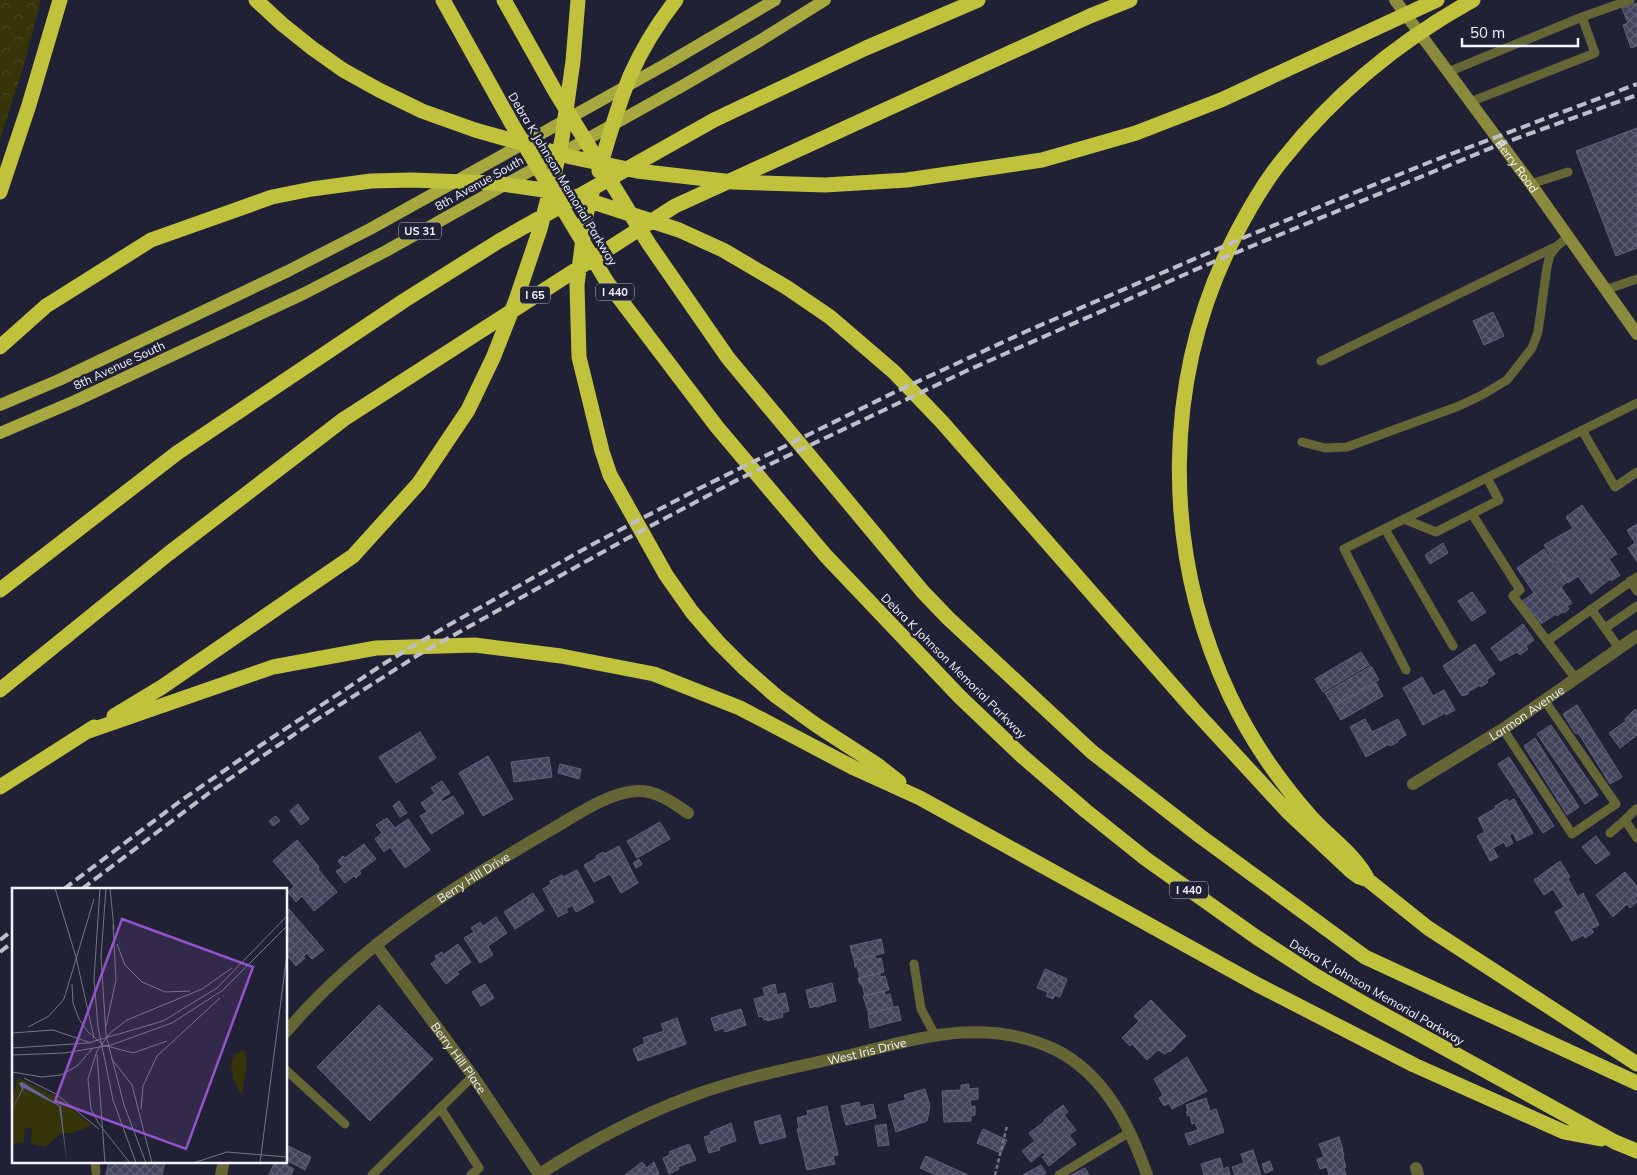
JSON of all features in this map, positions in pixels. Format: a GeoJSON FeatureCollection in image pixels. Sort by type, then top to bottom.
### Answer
{"type":"FeatureCollection","features":[{"type":"Feature","properties":{"kind":"highway"},"geometry":{"type":"LineString","coordinates":[[0,192],[29,105],[60,0]]}},
{"type":"Feature","properties":{"kind":"highway"},"geometry":{"type":"LineString","coordinates":[[256,0],[282,24],[343,70],[422,111],[475,130],[606,165],[661,174],[705,180],[761,184],[834,185],[907,180],[1042,160],[1136,133],[1221,100],[1437,0]]}},
{"type":"Feature","properties":{"kind":"highway","name":"Debra K Johnson Memorial Parkway"},"geometry":{"type":"LineString","coordinates":[[443,0],[512,124],[607,282],[717,427],[826,556],[989,725],[1065,793],[1154,864],[1229,918],[1316,976],[1615,1142],[1637,1151]]}},
{"type":"Feature","properties":{"kind":"highway","name":"Debra K Johnson Memorial Parkway"},"geometry":{"type":"LineString","coordinates":[[504,0],[555,91],[648,244],[728,358],[923,592],[948,618],[1092,752],[1216,848],[1365,956],[1637,1083]]}},
{"type":"Feature","properties":{"kind":"highway"},"geometry":{"type":"LineString","coordinates":[[0,787],[86,732],[162,687],[353,556],[419,483],[468,410],[494,358],[540,229],[562,139],[573,61],[578,0]]}},
{"type":"Feature","properties":{"kind":"highway"},"geometry":{"type":"LineString","coordinates":[[676,0],[661,21],[630,75],[586,215],[577,285],[579,356],[602,451],[610,475],[666,576],[698,619],[743,667],[776,696],[876,764],[920,798]]}},
{"type":"Feature","properties":{"kind":"highway"},"geometry":{"type":"LineString","coordinates":[[0,590],[177,453],[405,300],[499,241],[714,120],[866,48],[978,0]]}},
{"type":"Feature","properties":{"kind":"highway","name":"I 65"},"geometry":{"type":"LineString","coordinates":[[0,690],[168,554],[344,419],[675,206],[1081,20],[1130,0]]}},
{"type":"Feature","properties":{"kind":"highway"},"geometry":{"type":"LineString","coordinates":[[1368,880],[1358,863],[1300,804],[1265,758],[1231,698],[1215,662],[1202,626],[1186,556],[1181,524],[1179,451],[1182,413],[1194,342],[1220,266],[1250,207],[1283,159],[1321,116],[1375,66],[1467,3]]}},
{"type":"Feature","properties":{"kind":"highway"},"geometry":{"type":"LineString","coordinates":[[0,347],[46,306],[152,240],[272,197],[312,189],[371,181],[430,180],[478,182],[537,189],[584,199],[679,230],[723,250],[766,274],[830,318],[915,392],[1164,676],[1262,784],[1344,866],[1359,877],[1368,880],[1428,928],[1637,1064]]}},
{"type":"Feature","properties":{"kind":"highway"},"geometry":{"type":"LineString","coordinates":[[86,732],[273,667],[376,648],[475,645],[561,656],[654,674],[708,694],[769,722],[854,768],[920,798],[1258,985],[1414,1065],[1564,1132],[1615,1142]]}},
{"type":"Feature","properties":{"kind":"main road","name":"8th Avenue South"},"geometry":{"type":"LineString","coordinates":[[0,405],[59,380],[362,234],[668,64],[775,0]]}},
{"type":"Feature","properties":{"kind":"main road","name":"8th Avenue South"},"geometry":{"type":"LineString","coordinates":[[0,433],[76,401],[305,293],[386,251],[684,85],[762,40],[825,0]]}},
{"type":"Feature","properties":{"kind":"street","name":"Berry Road"},"geometry":{"type":"LineString","coordinates":[[1395,0],[1531,184],[1637,334]]}},
{"type":"Feature","properties":{"kind":"street","name":"Larmon Avenue"},"geometry":{"type":"LineString","coordinates":[[1413,784],[1503,729],[1637,636]]}},
{"type":"Feature","properties":{"kind":"street","name":"Berry Hill Drive"},"geometry":{"type":"LineString","coordinates":[[288,1030],[312,1002],[376,945],[461,884],[564,823],[617,795],[636,790],[650,792],[666,798],[688,813]]}},
{"type":"Feature","properties":{"kind":"street","name":"Berry Hill Place"},"geometry":{"type":"LineString","coordinates":[[376,945],[473,1076],[538,1175]]}},
{"type":"Feature","properties":{"kind":"street","name":"West Iris Drive"},"geometry":{"type":"LineString","coordinates":[[538,1175],[607,1134],[695,1095],[747,1079],[935,1035],[968,1032],[1003,1033],[1025,1038],[1056,1050],[1082,1067],[1097,1082],[1117,1108],[1130,1132],[1147,1175]]}},
{"type":"Feature","properties":{"kind":"street"},"geometry":{"type":"LineString","coordinates":[[221,1175],[224,1162]]}},
{"type":"Feature","properties":{"kind":"lane"},"geometry":{"type":"LineString","coordinates":[[1448,72],[1582,17],[1630,0]]}},
{"type":"Feature","properties":{"kind":"lane"},"geometry":{"type":"LineString","coordinates":[[1470,102],[1595,53],[1582,17]]}},
{"type":"Feature","properties":{"kind":"lane"},"geometry":{"type":"LineString","coordinates":[[1531,184],[1568,172]]}},
{"type":"Feature","properties":{"kind":"lane"},"geometry":{"type":"LineString","coordinates":[[1302,442],[1325,448],[1347,447],[1459,406],[1508,380],[1532,348],[1538,332],[1550,255],[1568,237]]}},
{"type":"Feature","properties":{"kind":"lane"},"geometry":{"type":"LineString","coordinates":[[1321,360],[1557,246]]}},
{"type":"Feature","properties":{"kind":"lane"},"geometry":{"type":"LineString","coordinates":[[1605,290],[1637,279]]}},
{"type":"Feature","properties":{"kind":"lane"},"geometry":{"type":"LineString","coordinates":[[1406,670],[1344,549],[1637,403]]}},
{"type":"Feature","properties":{"kind":"lane"},"geometry":{"type":"LineString","coordinates":[[1582,430],[1615,486],[1637,472]]}},
{"type":"Feature","properties":{"kind":"lane"},"geometry":{"type":"LineString","coordinates":[[1404,519],[1436,532],[1499,500],[1487,478]]}},
{"type":"Feature","properties":{"kind":"lane"},"geometry":{"type":"LineString","coordinates":[[1472,514],[1520,590],[1513,596],[1576,679]]}},
{"type":"Feature","properties":{"kind":"lane"},"geometry":{"type":"LineString","coordinates":[[1384,529],[1453,646]]}},
{"type":"Feature","properties":{"kind":"lane"},"geometry":{"type":"LineString","coordinates":[[1546,641],[1634,579],[1637,591]]}},
{"type":"Feature","properties":{"kind":"lane"},"geometry":{"type":"LineString","coordinates":[[1605,628],[1637,606]]}},
{"type":"Feature","properties":{"kind":"lane"},"geometry":{"type":"LineString","coordinates":[[1591,609],[1619,648]]}},
{"type":"Feature","properties":{"kind":"lane"},"geometry":{"type":"LineString","coordinates":[[1503,729],[1572,834],[1616,804],[1545,701]]}},
{"type":"Feature","properties":{"kind":"lane"},"geometry":{"type":"LineString","coordinates":[[1610,833],[1636,809]]}},
{"type":"Feature","properties":{"kind":"lane"},"geometry":{"type":"LineString","coordinates":[[1625,820],[1637,838]]}},
{"type":"Feature","properties":{"kind":"lane"},"geometry":{"type":"LineString","coordinates":[[914,964],[921,1009],[935,1035]]}},
{"type":"Feature","properties":{"kind":"lane"},"geometry":{"type":"LineString","coordinates":[[288,1072],[345,1124]]}},
{"type":"Feature","properties":{"kind":"lane"},"geometry":{"type":"LineString","coordinates":[[372,1175],[473,1076]]}},
{"type":"Feature","properties":{"kind":"lane"},"geometry":{"type":"LineString","coordinates":[[441,1109],[479,1168],[471,1175]]}},
{"type":"Feature","properties":{"kind":"lane"},"geometry":{"type":"LineString","coordinates":[[1059,1175],[1130,1132]]}},
{"type":"Feature","properties":{"kind":"lane"},"geometry":{"type":"LineString","coordinates":[[95,1162],[96,1172]]}},
{"type":"Feature","properties":{"kind":"path"},"geometry":{"type":"LineString","coordinates":[[995,1175],[1007,1126]]}},
{"type":"Feature","properties":{"kind":"green space"},"geometry":{"type":"Polygon","coordinates":[[[0,0],[41,0],[23,68],[0,140],[0,0]]]}},
{"type":"Feature","properties":{"kind":"building"},"geometry":{"type":"Polygon","coordinates":[[[1637,3],[1637,46],[1631,48],[1623,25],[1628,23],[1622,8],[1637,3]]]}},
{"type":"Feature","properties":{"kind":"building"},"geometry":{"type":"Polygon","coordinates":[[[1637,128],[1637,248],[1616,256],[1576,151],[1637,128]]]}},
{"type":"Feature","properties":{"kind":"building"},"geometry":{"type":"Polygon","coordinates":[[[1493,312],[1504,336],[1484,345],[1473,321],[1493,312]]]}},
{"type":"Feature","properties":{"kind":"building"},"geometry":{"type":"Polygon","coordinates":[[[1582,505],[1617,554],[1609,559],[1620,575],[1611,581],[1610,579],[1591,594],[1578,576],[1568,583],[1544,545],[1573,528],[1566,517],[1582,505]]]}},
{"type":"Feature","properties":{"kind":"building"},"geometry":{"type":"Polygon","coordinates":[[[1637,524],[1637,562],[1628,548],[1635,543],[1627,530],[1637,524]]]}},
{"type":"Feature","properties":{"kind":"building"},"geometry":{"type":"Polygon","coordinates":[[[1443,543],[1448,553],[1430,564],[1425,555],[1443,543]]]}},
{"type":"Feature","properties":{"kind":"building"},"geometry":{"type":"Polygon","coordinates":[[[1544,549],[1567,582],[1561,587],[1572,603],[1567,606],[1569,609],[1564,613],[1563,611],[1557,616],[1556,614],[1539,625],[1522,601],[1534,593],[1517,568],[1544,549]]]}},
{"type":"Feature","properties":{"kind":"building"},"geometry":{"type":"Polygon","coordinates":[[[1472,592],[1486,612],[1472,621],[1458,601],[1472,592]]]}},
{"type":"Feature","properties":{"kind":"building"},"geometry":{"type":"Polygon","coordinates":[[[1523,624],[1534,640],[1526,646],[1528,649],[1520,655],[1517,652],[1500,661],[1491,648],[1523,624]]]}},
{"type":"Feature","properties":{"kind":"building"},"geometry":{"type":"Polygon","coordinates":[[[1475,644],[1495,674],[1486,680],[1488,682],[1481,687],[1480,685],[1462,696],[1443,666],[1475,644]]]}},
{"type":"Feature","properties":{"kind":"building"},"geometry":{"type":"Polygon","coordinates":[[[1361,652],[1369,665],[1323,692],[1315,679],[1361,652]]]}},
{"type":"Feature","properties":{"kind":"building"},"geometry":{"type":"Polygon","coordinates":[[[1371,666],[1379,680],[1333,706],[1325,693],[1371,666]]]}},
{"type":"Feature","properties":{"kind":"building"},"geometry":{"type":"Polygon","coordinates":[[[1422,677],[1433,696],[1444,690],[1455,710],[1446,715],[1445,713],[1423,725],[1403,688],[1422,677]]]}},
{"type":"Feature","properties":{"kind":"building"},"geometry":{"type":"Polygon","coordinates":[[[1376,683],[1383,696],[1341,720],[1333,707],[1376,683]]]}},
{"type":"Feature","properties":{"kind":"building"},"geometry":{"type":"Polygon","coordinates":[[[1577,705],[1622,777],[1610,784],[1579,734],[1575,733],[1563,714],[1577,705]]]}},
{"type":"Feature","properties":{"kind":"building"},"geometry":{"type":"Polygon","coordinates":[[[1635,709],[1637,712],[1637,735],[1620,748],[1609,733],[1626,721],[1625,719],[1635,709]]]}},
{"type":"Feature","properties":{"kind":"building"},"geometry":{"type":"Polygon","coordinates":[[[1365,719],[1372,732],[1398,719],[1406,735],[1398,742],[1390,746],[1389,744],[1366,757],[1350,727],[1365,719]]]}},
{"type":"Feature","properties":{"kind":"building"},"geometry":{"type":"Polygon","coordinates":[[[1551,725],[1598,795],[1585,804],[1537,734],[1551,725]]]}},
{"type":"Feature","properties":{"kind":"building"},"geometry":{"type":"Polygon","coordinates":[[[420,732],[436,758],[396,783],[379,757],[420,732]]]}},
{"type":"Feature","properties":{"kind":"building"},"geometry":{"type":"Polygon","coordinates":[[[1535,738],[1579,807],[1567,815],[1524,746],[1535,738]]]}},
{"type":"Feature","properties":{"kind":"building"},"geometry":{"type":"Polygon","coordinates":[[[488,756],[513,799],[483,816],[459,773],[488,756]]]}},
{"type":"Feature","properties":{"kind":"building"},"geometry":{"type":"Polygon","coordinates":[[[549,757],[552,777],[514,782],[511,762],[549,757]]]}},
{"type":"Feature","properties":{"kind":"building"},"geometry":{"type":"Polygon","coordinates":[[[1509,757],[1554,826],[1543,833],[1498,764],[1509,757]]]}},
{"type":"Feature","properties":{"kind":"building"},"geometry":{"type":"Polygon","coordinates":[[[560,764],[581,769],[579,779],[558,773],[560,764]]]}},
{"type":"Feature","properties":{"kind":"building"},"geometry":{"type":"Polygon","coordinates":[[[442,781],[450,793],[441,799],[443,802],[453,796],[464,813],[431,834],[420,816],[427,812],[421,803],[435,793],[431,788],[442,781]]]}},
{"type":"Feature","properties":{"kind":"building"},"geometry":{"type":"Polygon","coordinates":[[[1507,799],[1508,802],[1514,799],[1533,833],[1517,841],[1513,833],[1509,835],[1513,843],[1506,847],[1504,842],[1493,848],[1498,857],[1490,861],[1477,836],[1485,832],[1478,818],[1507,799]]]}},
{"type":"Feature","properties":{"kind":"building"},"geometry":{"type":"Polygon","coordinates":[[[399,801],[407,813],[400,817],[393,806],[399,801]]]}},
{"type":"Feature","properties":{"kind":"building"},"geometry":{"type":"Polygon","coordinates":[[[298,804],[309,819],[301,825],[290,811],[298,804]]]}},
{"type":"Feature","properties":{"kind":"building"},"geometry":{"type":"Polygon","coordinates":[[[276,816],[280,821],[273,826],[269,821],[276,816]]]}},
{"type":"Feature","properties":{"kind":"building"},"geometry":{"type":"Polygon","coordinates":[[[387,818],[395,828],[408,819],[430,850],[405,868],[390,847],[384,852],[375,839],[382,833],[376,825],[387,818]]]}},
{"type":"Feature","properties":{"kind":"building"},"geometry":{"type":"Polygon","coordinates":[[[660,822],[670,839],[637,858],[627,841],[660,822]]]}},
{"type":"Feature","properties":{"kind":"building"},"geometry":{"type":"Polygon","coordinates":[[[1596,836],[1610,854],[1596,864],[1582,847],[1596,836]]]}},
{"type":"Feature","properties":{"kind":"building"},"geometry":{"type":"Polygon","coordinates":[[[297,840],[337,892],[314,911],[302,896],[296,902],[288,892],[294,886],[273,861],[297,840]]]}},
{"type":"Feature","properties":{"kind":"building"},"geometry":{"type":"Polygon","coordinates":[[[364,844],[376,859],[359,871],[361,873],[356,878],[354,876],[345,883],[336,871],[343,867],[338,861],[364,844]]]}},
{"type":"Feature","properties":{"kind":"building"},"geometry":{"type":"Polygon","coordinates":[[[619,846],[638,883],[621,893],[610,874],[594,882],[584,865],[597,858],[596,856],[603,852],[604,854],[619,846]]]}},
{"type":"Feature","properties":{"kind":"building"},"geometry":{"type":"Polygon","coordinates":[[[639,859],[642,864],[636,868],[633,863],[639,859]]]}},
{"type":"Feature","properties":{"kind":"building"},"geometry":{"type":"Polygon","coordinates":[[[1560,861],[1570,877],[1568,879],[1578,897],[1583,893],[1599,925],[1591,929],[1594,932],[1585,938],[1583,935],[1572,941],[1555,912],[1564,907],[1553,889],[1544,895],[1534,880],[1560,861]]]}},
{"type":"Feature","properties":{"kind":"building"},"geometry":{"type":"Polygon","coordinates":[[[577,870],[594,902],[576,912],[572,905],[566,909],[568,912],[558,917],[543,889],[551,884],[550,881],[577,870]]]}},
{"type":"Feature","properties":{"kind":"building"},"geometry":{"type":"Polygon","coordinates":[[[1625,872],[1637,886],[1637,896],[1635,898],[1637,902],[1630,908],[1627,904],[1613,917],[1596,895],[1625,872]]]}},
{"type":"Feature","properties":{"kind":"building"},"geometry":{"type":"Polygon","coordinates":[[[533,893],[544,910],[515,929],[504,912],[533,893]]]}},
{"type":"Feature","properties":{"kind":"building"},"geometry":{"type":"Polygon","coordinates":[[[288,910],[324,950],[312,959],[307,953],[303,957],[305,958],[296,966],[288,956],[288,910]]]}},
{"type":"Feature","properties":{"kind":"building"},"geometry":{"type":"Polygon","coordinates":[[[496,917],[507,933],[488,946],[493,955],[480,963],[464,938],[474,932],[471,928],[480,922],[483,926],[496,917]]]}},
{"type":"Feature","properties":{"kind":"building"},"geometry":{"type":"Polygon","coordinates":[[[881,939],[884,953],[854,960],[850,946],[881,939]]]}},
{"type":"Feature","properties":{"kind":"building"},"geometry":{"type":"Polygon","coordinates":[[[458,944],[471,962],[457,972],[459,974],[446,984],[431,964],[437,959],[435,956],[442,952],[443,955],[458,944]]]}},
{"type":"Feature","properties":{"kind":"building"},"geometry":{"type":"Polygon","coordinates":[[[875,955],[876,959],[881,958],[884,972],[860,978],[854,960],[875,955]]]}},
{"type":"Feature","properties":{"kind":"building"},"geometry":{"type":"Polygon","coordinates":[[[1045,969],[1067,979],[1060,997],[1055,995],[1053,999],[1046,996],[1048,992],[1037,988],[1045,969]]]}},
{"type":"Feature","properties":{"kind":"building"},"geometry":{"type":"Polygon","coordinates":[[[880,973],[880,977],[885,976],[889,990],[865,996],[862,984],[860,984],[858,978],[880,973]]]}},
{"type":"Feature","properties":{"kind":"building"},"geometry":{"type":"Polygon","coordinates":[[[832,983],[836,1001],[810,1008],[806,990],[832,983]]]}},
{"type":"Feature","properties":{"kind":"building"},"geometry":{"type":"Polygon","coordinates":[[[485,984],[494,998],[481,1006],[472,992],[485,984]]]}},
{"type":"Feature","properties":{"kind":"building"},"geometry":{"type":"Polygon","coordinates":[[[775,984],[777,995],[785,993],[789,1011],[782,1013],[783,1017],[767,1021],[762,1016],[759,1017],[754,999],[765,996],[763,988],[775,984]]]}},
{"type":"Feature","properties":{"kind":"building"},"geometry":{"type":"Polygon","coordinates":[[[884,991],[885,995],[890,994],[893,1007],[869,1014],[863,996],[884,991]]]}},
{"type":"Feature","properties":{"kind":"building"},"geometry":{"type":"Polygon","coordinates":[[[1151,1000],[1186,1036],[1170,1052],[1165,1054],[1158,1050],[1147,1060],[1132,1044],[1130,1046],[1122,1038],[1139,1021],[1134,1016],[1151,1000]]]}},
{"type":"Feature","properties":{"kind":"building"},"geometry":{"type":"Polygon","coordinates":[[[379,1005],[433,1059],[370,1121],[317,1067],[379,1005]]]}},
{"type":"Feature","properties":{"kind":"building"},"geometry":{"type":"Polygon","coordinates":[[[898,1006],[901,1020],[870,1028],[868,1014],[898,1006]]]}},
{"type":"Feature","properties":{"kind":"building"},"geometry":{"type":"Polygon","coordinates":[[[741,1009],[746,1025],[725,1032],[724,1028],[715,1031],[711,1018],[741,1009]]]}},
{"type":"Feature","properties":{"kind":"building"},"geometry":{"type":"Polygon","coordinates":[[[677,1018],[686,1044],[638,1061],[633,1049],[645,1043],[643,1038],[664,1031],[661,1024],[677,1018]]]}},
{"type":"Feature","properties":{"kind":"building"},"geometry":{"type":"Polygon","coordinates":[[[1187,1057],[1207,1091],[1172,1109],[1169,1103],[1164,1106],[1159,1098],[1163,1095],[1154,1079],[1187,1057]]]}},
{"type":"Feature","properties":{"kind":"building"},"geometry":{"type":"Polygon","coordinates":[[[969,1084],[969,1089],[978,1088],[978,1099],[970,1100],[971,1107],[975,1106],[975,1115],[971,1116],[971,1121],[944,1122],[942,1091],[961,1090],[961,1085],[969,1084]]]}},
{"type":"Feature","properties":{"kind":"building"},"geometry":{"type":"Polygon","coordinates":[[[925,1089],[930,1106],[927,1121],[896,1132],[888,1105],[906,1100],[904,1095],[925,1089]]]}},
{"type":"Feature","properties":{"kind":"building"},"geometry":{"type":"Polygon","coordinates":[[[1206,1098],[1210,1111],[1216,1109],[1224,1132],[1189,1145],[1185,1134],[1198,1130],[1195,1123],[1192,1124],[1190,1115],[1188,1116],[1186,1112],[1188,1111],[1186,1105],[1206,1098]]]}},
{"type":"Feature","properties":{"kind":"building"},"geometry":{"type":"Polygon","coordinates":[[[859,1102],[860,1107],[873,1104],[876,1118],[846,1125],[841,1106],[859,1102]]]}},
{"type":"Feature","properties":{"kind":"building"},"geometry":{"type":"Polygon","coordinates":[[[1063,1105],[1068,1112],[1064,1115],[1076,1130],[1069,1135],[1076,1144],[1049,1166],[1042,1157],[1045,1155],[1043,1152],[1031,1162],[1022,1151],[1035,1141],[1029,1133],[1063,1105]]]}},
{"type":"Feature","properties":{"kind":"building"},"geometry":{"type":"Polygon","coordinates":[[[827,1106],[838,1155],[833,1156],[835,1164],[807,1170],[797,1129],[799,1128],[797,1118],[808,1115],[807,1111],[827,1106]]]}},
{"type":"Feature","properties":{"kind":"building"},"geometry":{"type":"Polygon","coordinates":[[[780,1115],[786,1137],[760,1144],[754,1122],[780,1115]]]}},
{"type":"Feature","properties":{"kind":"building"},"geometry":{"type":"Polygon","coordinates":[[[731,1123],[736,1141],[719,1147],[720,1150],[709,1153],[704,1137],[711,1135],[710,1132],[731,1123]]]}},
{"type":"Feature","properties":{"kind":"building"},"geometry":{"type":"Polygon","coordinates":[[[886,1124],[889,1145],[878,1146],[875,1126],[886,1124]]]}},
{"type":"Feature","properties":{"kind":"building"},"geometry":{"type":"Polygon","coordinates":[[[983,1129],[1007,1140],[1001,1153],[977,1143],[983,1129]]]}},
{"type":"Feature","properties":{"kind":"building"},"geometry":{"type":"Polygon","coordinates":[[[1339,1137],[1344,1155],[1346,1175],[1329,1175],[1327,1167],[1320,1169],[1317,1159],[1324,1157],[1319,1144],[1339,1137]]]}},
{"type":"Feature","properties":{"kind":"building"},"geometry":{"type":"Polygon","coordinates":[[[689,1144],[696,1160],[678,1167],[679,1169],[669,1174],[663,1158],[670,1155],[669,1152],[689,1144]]]}},
{"type":"Feature","properties":{"kind":"building"},"geometry":{"type":"Polygon","coordinates":[[[288,1146],[311,1157],[305,1170],[288,1161],[288,1146]]]}},
{"type":"Feature","properties":{"kind":"building"},"geometry":{"type":"Polygon","coordinates":[[[1253,1150],[1261,1175],[1235,1175],[1232,1167],[1244,1163],[1241,1154],[1253,1150]]]}},
{"type":"Feature","properties":{"kind":"building"},"geometry":{"type":"Polygon","coordinates":[[[926,1156],[968,1175],[936,1175],[920,1168],[926,1156]]]}},
{"type":"Feature","properties":{"kind":"building"},"geometry":{"type":"Polygon","coordinates":[[[1220,1158],[1223,1169],[1228,1167],[1230,1175],[1204,1175],[1201,1164],[1220,1158]]]}},
{"type":"Feature","properties":{"kind":"building"},"geometry":{"type":"Polygon","coordinates":[[[1270,1161],[1273,1170],[1265,1173],[1262,1164],[1270,1161]]]}},
{"type":"Feature","properties":{"kind":"building"},"geometry":{"type":"Polygon","coordinates":[[[109,1162],[165,1162],[162,1175],[106,1175],[109,1162]]]}},
{"type":"Feature","properties":{"kind":"building"},"geometry":{"type":"Polygon","coordinates":[[[275,1162],[282,1162],[294,1169],[291,1175],[269,1175],[275,1162]]]}},
{"type":"Feature","properties":{"kind":"building"},"geometry":{"type":"Polygon","coordinates":[[[642,1162],[647,1168],[654,1162],[659,1174],[625,1175],[642,1162]]]}},
{"type":"Feature","properties":{"kind":"building"},"geometry":{"type":"Polygon","coordinates":[[[1041,1165],[1046,1173],[1042,1175],[1023,1175],[1041,1165]]]}},
{"type":"Feature","properties":{"kind":"building"},"geometry":{"type":"Polygon","coordinates":[[[1085,1168],[1089,1175],[1071,1175],[1085,1168]]]}},
{"type":"Feature","properties":{"kind":"railway"},"geometry":{"type":"LineString","coordinates":[[65,888],[179,802],[385,663],[595,543],[698,489],[895,392],[1027,331],[1250,235],[1430,162],[1637,84]]}},
{"type":"Feature","properties":{"kind":"railway"},"geometry":{"type":"LineString","coordinates":[[83,888],[209,793],[305,727],[418,655],[628,538],[739,479],[966,371],[1213,262],[1501,144],[1637,95]]}},
{"type":"Feature","properties":{"kind":"railway"},"geometry":{"type":"LineString","coordinates":[[0,940],[12,931]]}},
{"type":"Feature","properties":{"kind":"railway"},"geometry":{"type":"LineString","coordinates":[[0,952],[12,943]]}}]}
